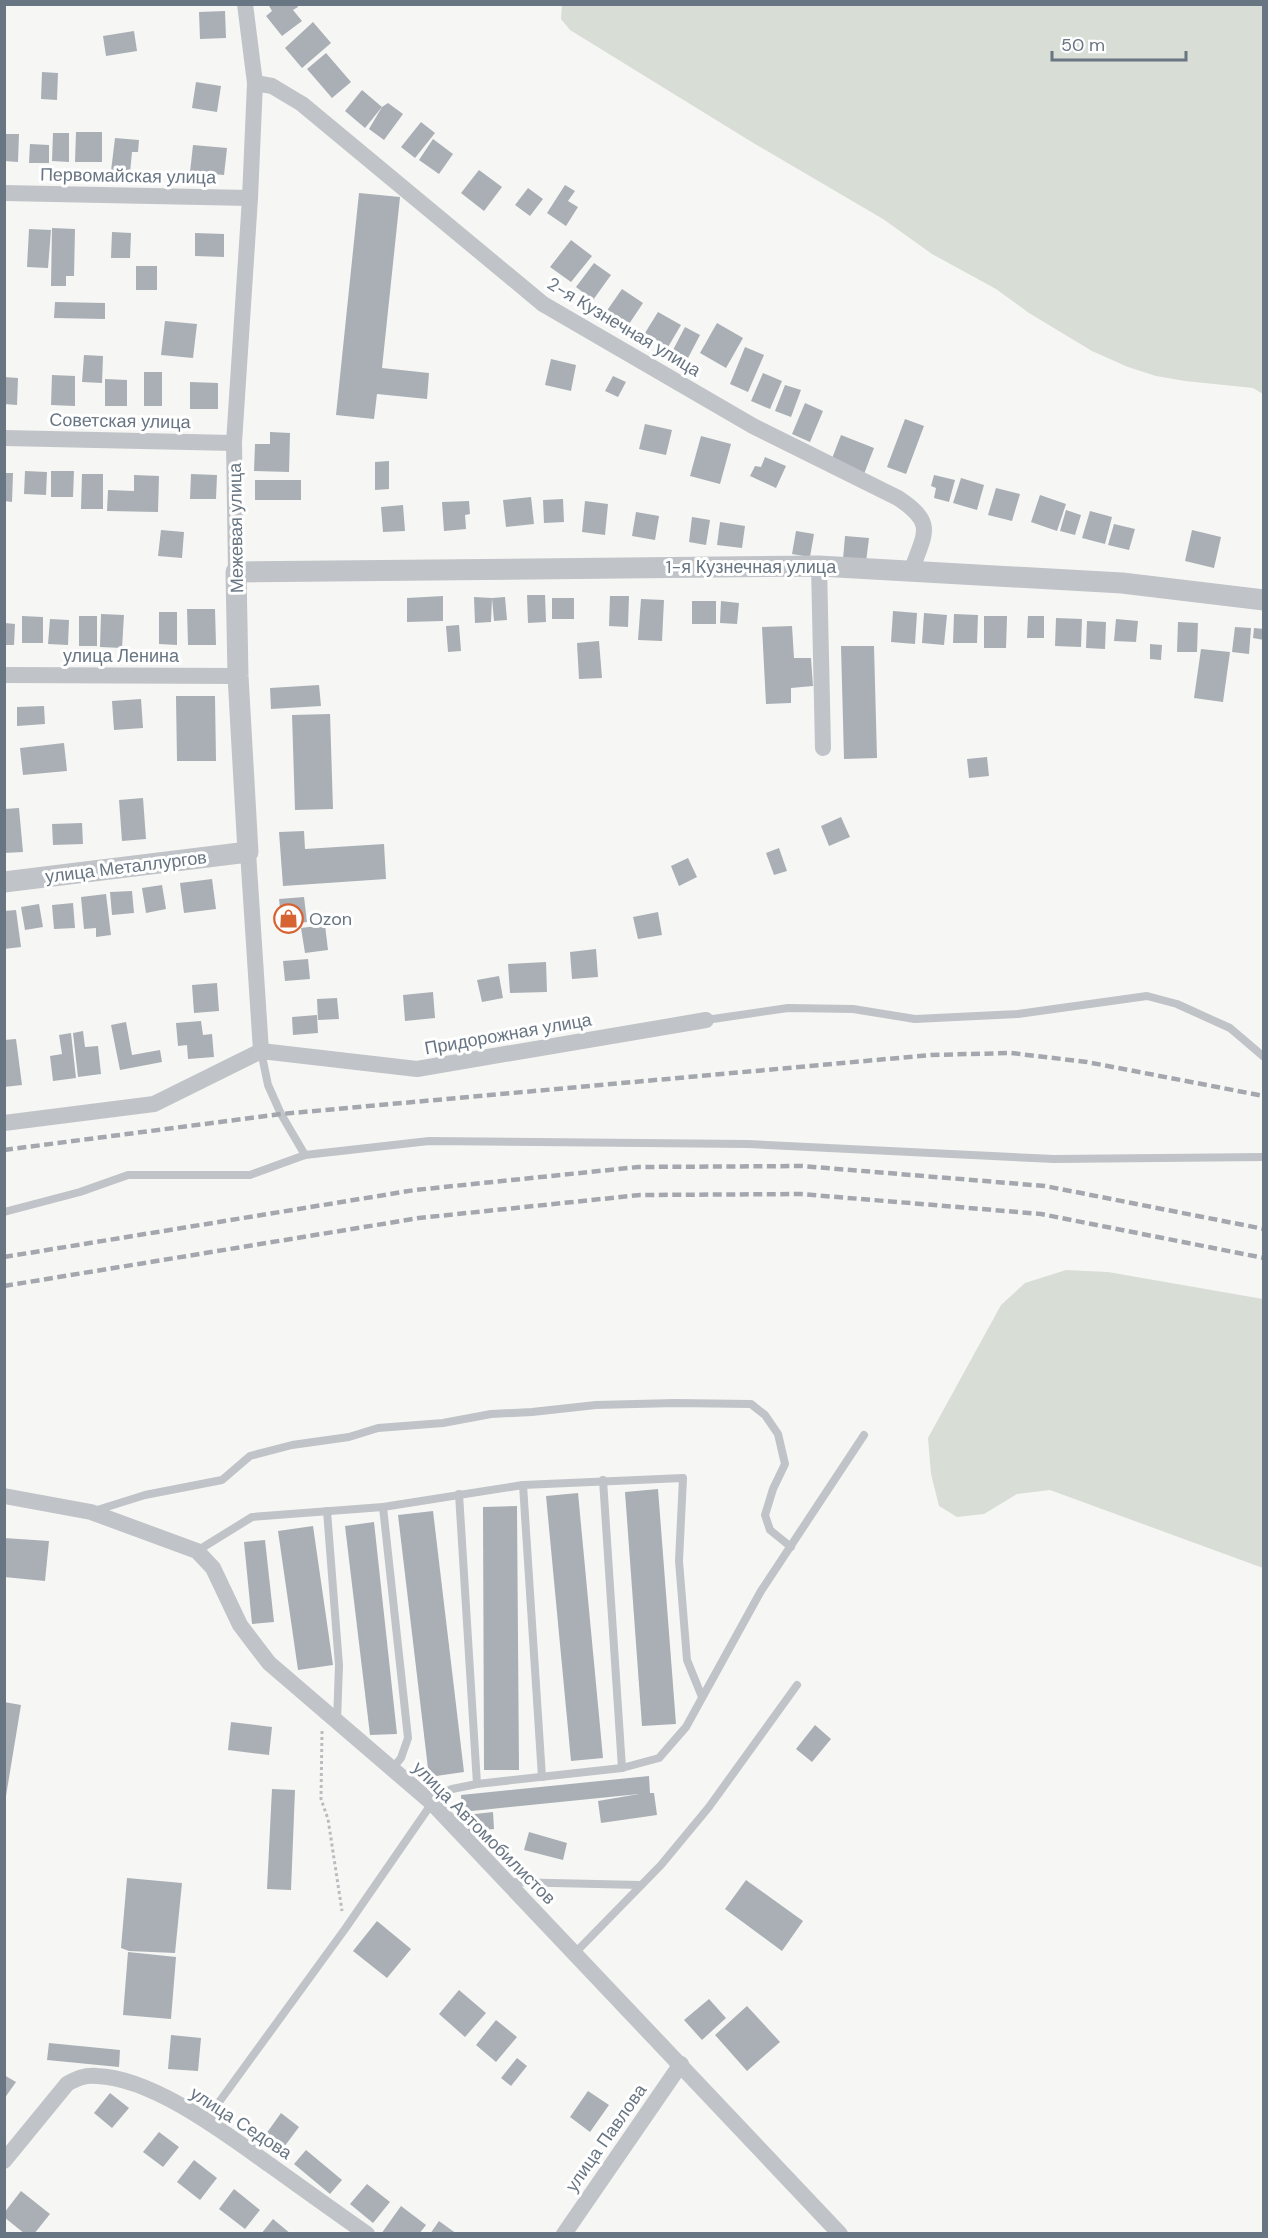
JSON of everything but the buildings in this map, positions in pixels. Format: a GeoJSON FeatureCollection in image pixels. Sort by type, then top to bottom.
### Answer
{"type":"FeatureCollection","features":[{"type":"Feature","properties":{"kind":"street","name":"Межевая улица"},"geometry":{"type":"LineString","coordinates":[[245,4],[255,83],[234,444],[238,676],[261,1051]]}},
{"type":"Feature","properties":{"kind":"street","name":"2-я Кузнечная улица"},"geometry":{"type":"LineString","coordinates":[[255,83],[272,86],[302,104],[543,304],[753,426],[898,498],[916,510],[923,521],[924,531],[911,572]]}},
{"type":"Feature","properties":{"kind":"street","name":"Первомайская улица"},"geometry":{"type":"LineString","coordinates":[[4,193],[250,198]]}},
{"type":"Feature","properties":{"kind":"street","name":"Советская улица"},"geometry":{"type":"LineString","coordinates":[[4,438],[234,444]]}},
{"type":"Feature","properties":{"kind":"street","name":"1-я Кузнечная улица"},"geometry":{"type":"LineString","coordinates":[[236,572],[819,566],[1122,583],[1263,600]]}},
{"type":"Feature","properties":{"kind":"street"},"geometry":{"type":"LineString","coordinates":[[819,566],[823,748]]}},
{"type":"Feature","properties":{"kind":"street","name":"улица Ленина"},"geometry":{"type":"LineString","coordinates":[[4,675],[238,676]]}},
{"type":"Feature","properties":{"kind":"street","name":"улица Металлургов"},"geometry":{"type":"LineString","coordinates":[[4,882],[248,852]]}},
{"type":"Feature","properties":{"kind":"street","name":"Придорожная улица"},"geometry":{"type":"LineString","coordinates":[[261,1051],[417,1070],[706,1020]]}},
{"type":"Feature","properties":{"kind":"street"},"geometry":{"type":"LineString","coordinates":[[4,1123],[154,1104],[261,1051]]}},
{"type":"Feature","properties":{"kind":"street"},"geometry":{"type":"LineString","coordinates":[[4,1496],[91,1512],[197,1551]]}},
{"type":"Feature","properties":{"kind":"street","name":"улица Автомобилистов"},"geometry":{"type":"LineString","coordinates":[[197,1551],[213,1568],[240,1625],[269,1663],[432,1803],[840,2234]]}},
{"type":"Feature","properties":{"kind":"street","name":"улица Павлова"},"geometry":{"type":"LineString","coordinates":[[564,2234],[681,2064]]}},
{"type":"Feature","properties":{"kind":"street","name":"улица Седова"},"geometry":{"type":"LineString","coordinates":[[4,2161],[67,2084],[80,2077],[113,2078],[136,2085],[206,2120],[367,2234]]}},
{"type":"Feature","properties":{"kind":"lane"},"geometry":{"type":"LineString","coordinates":[[706,1020],[788,1008],[853,1009],[915,1019],[1018,1014],[1147,996],[1178,1004],[1230,1028],[1263,1057]]}},
{"type":"Feature","properties":{"kind":"lane"},"geometry":{"type":"LineString","coordinates":[[261,1051],[268,1085],[281,1114],[305,1155]]}},
{"type":"Feature","properties":{"kind":"lane"},"geometry":{"type":"LineString","coordinates":[[4,1212],[80,1192],[128,1175],[250,1175],[305,1155],[429,1141],[748,1144],[1054,1159],[1263,1157]]}},
{"type":"Feature","properties":{"kind":"lane"},"geometry":{"type":"LineString","coordinates":[[91,1512],[145,1495],[222,1480],[250,1456],[292,1445],[349,1437],[378,1428],[443,1423],[491,1414],[596,1405],[751,1404],[765,1415],[778,1434],[785,1464],[765,1515],[770,1530],[791,1547]]}},
{"type":"Feature","properties":{"kind":"lane"},"geometry":{"type":"LineString","coordinates":[[206,2120],[345,1929],[432,1803],[433,1797],[452,1789],[477,1784],[622,1768],[659,1758],[686,1726],[761,1591],[864,1436]]}},
{"type":"Feature","properties":{"kind":"lane"},"geometry":{"type":"LineString","coordinates":[[197,1551],[252,1517],[383,1507],[523,1485],[683,1478],[679,1561],[687,1660],[702,1696]]}},
{"type":"Feature","properties":{"kind":"lane"},"geometry":{"type":"LineString","coordinates":[[603,1480],[622,1768]]}},
{"type":"Feature","properties":{"kind":"lane"},"geometry":{"type":"LineString","coordinates":[[523,1485],[542,1777]]}},
{"type":"Feature","properties":{"kind":"lane"},"geometry":{"type":"LineString","coordinates":[[459,1494],[477,1784]]}},
{"type":"Feature","properties":{"kind":"lane"},"geometry":{"type":"LineString","coordinates":[[383,1507],[408,1738],[401,1758],[392,1769]]}},
{"type":"Feature","properties":{"kind":"lane"},"geometry":{"type":"LineString","coordinates":[[327,1511],[339,1665],[338,1722]]}},
{"type":"Feature","properties":{"kind":"lane"},"geometry":{"type":"LineString","coordinates":[[575,1953],[661,1865],[709,1807],[797,1685]]}},
{"type":"Feature","properties":{"kind":"lane"},"geometry":{"type":"LineString","coordinates":[[507,1882],[641,1885]]}},
{"type":"Feature","properties":{"kind":"path"},"geometry":{"type":"LineString","coordinates":[[322,1708],[321,1798],[328,1819],[345,1929]]}},
{"type":"Feature","properties":{"kind":"shaded area"},"geometry":{"type":"Polygon","coordinates":[[[562,4],[1263,5],[1263,394],[1253,388],[1156,376],[1128,367],[1092,351],[1029,313],[996,289],[932,254],[883,219],[755,144],[570,30],[561,19],[562,4]]]}},
{"type":"Feature","properties":{"kind":"shaded area"},"geometry":{"type":"Polygon","coordinates":[[[1066,1270],[1108,1272],[1263,1299],[1263,1568],[1050,1490],[1017,1494],[984,1514],[957,1517],[939,1506],[931,1474],[928,1438],[1001,1305],[1025,1283],[1066,1270]]]}},
{"type":"Feature","properties":{"kind":"railway"},"geometry":{"type":"LineString","coordinates":[[4,1150],[281,1114],[931,1055],[1011,1053],[1087,1062],[1264,1096]]}},
{"type":"Feature","properties":{"kind":"railway"},"geometry":{"type":"LineString","coordinates":[[4,1257],[415,1190],[638,1167],[802,1166],[1045,1186],[1264,1229]]}},
{"type":"Feature","properties":{"kind":"railway"},"geometry":{"type":"LineString","coordinates":[[4,1286],[419,1218],[640,1195],[801,1194],[1041,1214],[1264,1258]]}},
{"type":"Feature","properties":{"kind":"place","name":"Ozon"},"geometry":{"type":"Point","coordinates":[288,919]}}]}
